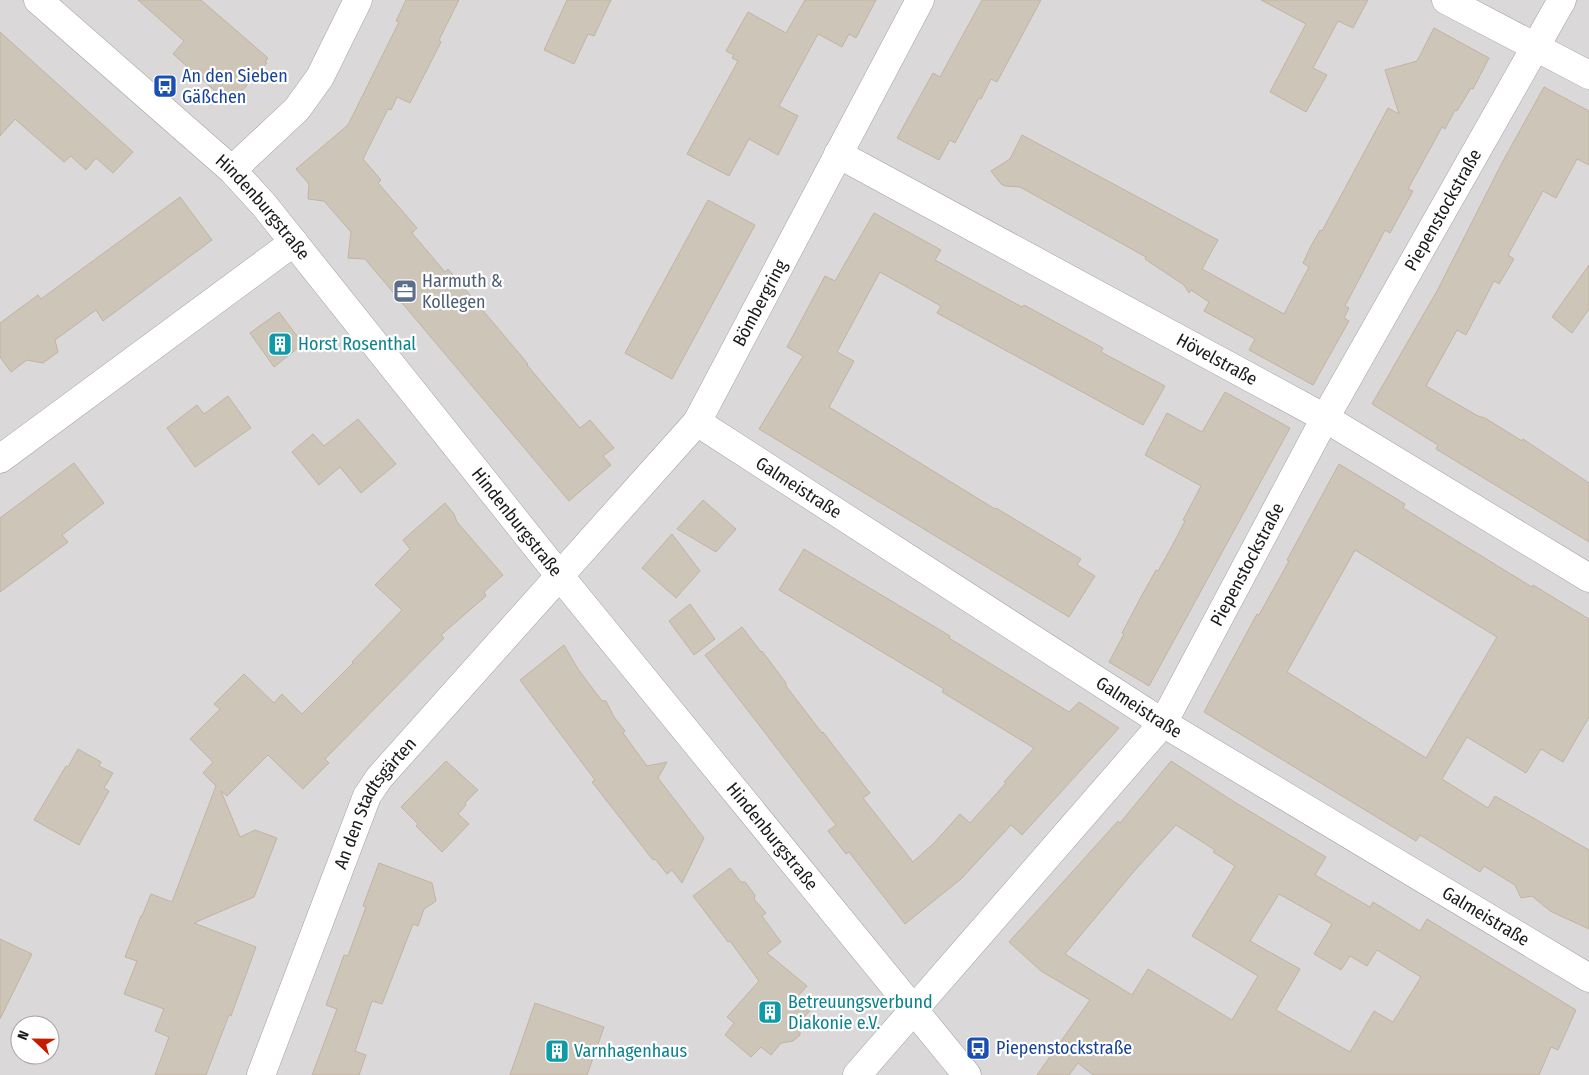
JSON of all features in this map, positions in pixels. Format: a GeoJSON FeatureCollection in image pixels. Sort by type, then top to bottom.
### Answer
{"type":"FeatureCollection","features":[{"type":"Feature","properties":{"kind":"street","name":"Hindenburgstraße"},"geometry":{"type":"LineString","coordinates":[[38,0],[232,170],[264,205],[559,575],[967,1075]]}},
{"type":"Feature","properties":{"kind":"street"},"geometry":{"type":"LineString","coordinates":[[232,170],[296,108],[320,77],[358,0]]}},
{"type":"Feature","properties":{"kind":"street","name":"Bömbergring"},"geometry":{"type":"LineString","coordinates":[[559,575],[697,422],[920,0]]}},
{"type":"Feature","properties":{"kind":"street"},"geometry":{"type":"LineString","coordinates":[[1446,0],[1589,75]]}},
{"type":"Feature","properties":{"kind":"street","name":"Piepenstockstraße"},"geometry":{"type":"LineString","coordinates":[[858,1075],[1163,722],[1325,418],[1562,0]]}},
{"type":"Feature","properties":{"kind":"street","name":"Hövelstraße"},"geometry":{"type":"LineString","coordinates":[[838,154],[1325,418],[1589,578]]}},
{"type":"Feature","properties":{"kind":"street"},"geometry":{"type":"LineString","coordinates":[[0,460],[294,242]]}},
{"type":"Feature","properties":{"kind":"street","name":"Galmeistraße"},"geometry":{"type":"LineString","coordinates":[[697,422],[1163,722],[1589,978]]}},
{"type":"Feature","properties":{"kind":"street","name":"An den Stadtsgärten"},"geometry":{"type":"LineString","coordinates":[[261,1075],[367,796],[379,778],[559,575]]}},
{"type":"Feature","properties":{"kind":"shaded area"},"geometry":{"type":"Polygon","coordinates":[[[0,0],[1589,0],[1589,1075],[0,1075],[0,0]]]}},
{"type":"Feature","properties":{"kind":"building"},"geometry":{"type":"Polygon","coordinates":[[[138,0],[201,0],[268,58],[265,62],[267,63],[230,104],[173,54],[184,41],[138,0]]]}},
{"type":"Feature","properties":{"kind":"building"},"geometry":{"type":"Polygon","coordinates":[[[406,0],[459,0],[439,40],[441,42],[410,103],[397,97],[391,110],[388,109],[363,159],[381,180],[378,183],[417,228],[412,233],[445,272],[448,269],[580,428],[590,420],[614,448],[603,456],[611,465],[569,501],[365,259],[348,258],[351,232],[324,201],[308,199],[309,184],[296,169],[348,125],[399,22],[396,21],[406,0]]]}},
{"type":"Feature","properties":{"kind":"building"},"geometry":{"type":"Polygon","coordinates":[[[567,0],[611,0],[594,36],[588,34],[574,64],[544,50],[567,0]]]}},
{"type":"Feature","properties":{"kind":"building"},"geometry":{"type":"Polygon","coordinates":[[[805,0],[876,0],[856,38],[849,34],[842,47],[818,34],[779,106],[798,116],[778,155],[749,139],[729,176],[687,154],[738,61],[732,58],[734,55],[726,51],[748,12],[786,33],[805,0]]]}},
{"type":"Feature","properties":{"kind":"building"},"geometry":{"type":"Polygon","coordinates":[[[982,0],[1041,0],[997,82],[991,79],[955,143],[950,140],[939,160],[897,138],[933,73],[940,77],[982,0]]]}},
{"type":"Feature","properties":{"kind":"building"},"geometry":{"type":"Polygon","coordinates":[[[1261,0],[1368,0],[1353,28],[1338,21],[1313,68],[1327,75],[1306,112],[1270,92],[1306,24],[1261,0]]]}},
{"type":"Feature","properties":{"kind":"building"},"geometry":{"type":"Polygon","coordinates":[[[1434,28],[1489,58],[1473,89],[1471,88],[1457,111],[1455,110],[1445,129],[1442,127],[1408,189],[1413,191],[1390,233],[1385,230],[1345,306],[1349,308],[1344,318],[1349,321],[1313,385],[1249,350],[1255,339],[1204,311],[1209,302],[1191,290],[1189,293],[1184,285],[1145,259],[1146,257],[1020,187],[1001,184],[991,171],[1010,159],[1022,135],[1218,240],[1202,269],[1284,314],[1309,267],[1303,263],[1311,246],[1320,230],[1322,231],[1388,108],[1399,114],[1385,70],[1417,61],[1434,28]]]}},
{"type":"Feature","properties":{"kind":"building"},"geometry":{"type":"Polygon","coordinates":[[[0,32],[133,152],[113,173],[96,158],[86,170],[71,156],[64,162],[15,119],[0,136],[0,32]]]}},
{"type":"Feature","properties":{"kind":"building"},"geometry":{"type":"Polygon","coordinates":[[[1544,87],[1589,111],[1589,165],[1577,159],[1556,198],[1543,191],[1508,255],[1514,259],[1499,284],[1494,281],[1466,335],[1457,330],[1426,386],[1478,416],[1485,418],[1522,441],[1523,439],[1589,483],[1589,542],[1436,449],[1438,445],[1372,404],[1437,291],[1503,161],[1544,87]]]}},
{"type":"Feature","properties":{"kind":"building"},"geometry":{"type":"Polygon","coordinates":[[[180,197],[212,240],[103,321],[96,310],[55,340],[58,352],[43,363],[27,360],[11,372],[0,357],[0,323],[38,295],[41,299],[180,197]]]}},
{"type":"Feature","properties":{"kind":"building"},"geometry":{"type":"Polygon","coordinates":[[[708,200],[755,225],[672,379],[625,353],[708,200]]]}},
{"type":"Feature","properties":{"kind":"building"},"geometry":{"type":"Polygon","coordinates":[[[874,213],[941,250],[935,260],[1103,348],[1101,352],[1165,386],[1143,425],[937,313],[941,306],[880,272],[837,352],[854,361],[829,407],[995,509],[1081,559],[1077,565],[1095,576],[1069,617],[759,429],[803,356],[787,347],[825,276],[835,281],[874,213]]]}},
{"type":"Feature","properties":{"kind":"building"},"geometry":{"type":"Polygon","coordinates":[[[1589,265],[1589,309],[1572,333],[1552,317],[1589,265]]]}},
{"type":"Feature","properties":{"kind":"building","name":"Horst Rosenthal"},"geometry":{"type":"Polygon","coordinates":[[[279,312],[303,344],[274,367],[250,333],[279,312]]]}},
{"type":"Feature","properties":{"kind":"building"},"geometry":{"type":"Polygon","coordinates":[[[1225,392],[1290,428],[1149,686],[1109,662],[1141,597],[1172,546],[1201,486],[1145,455],[1167,413],[1202,432],[1225,392]]]}},
{"type":"Feature","properties":{"kind":"building"},"geometry":{"type":"Polygon","coordinates":[[[228,396],[251,428],[195,467],[167,428],[197,405],[204,414],[228,396]]]}},
{"type":"Feature","properties":{"kind":"building"},"geometry":{"type":"Polygon","coordinates":[[[358,419],[396,464],[361,493],[340,467],[319,485],[292,452],[313,434],[324,446],[358,419]]]}},
{"type":"Feature","properties":{"kind":"building"},"geometry":{"type":"Polygon","coordinates":[[[74,463],[104,503],[62,535],[68,542],[0,592],[0,518],[74,463]]]}},
{"type":"Feature","properties":{"kind":"building"},"geometry":{"type":"Polygon","coordinates":[[[1339,464],[1405,504],[1403,508],[1532,587],[1533,585],[1589,619],[1589,717],[1563,762],[1541,749],[1526,773],[1467,737],[1442,779],[1488,808],[1495,796],[1589,850],[1589,929],[1550,911],[1532,896],[1521,898],[1515,885],[1484,866],[1480,872],[1420,835],[1416,841],[1204,712],[1257,614],[1259,615],[1289,561],[1287,560],[1339,464]],[[1355,550],[1287,672],[1426,758],[1497,637],[1355,550]]]}},
{"type":"Feature","properties":{"kind":"building"},"geometry":{"type":"Polygon","coordinates":[[[703,500],[736,529],[716,552],[677,529],[703,500]]]}},
{"type":"Feature","properties":{"kind":"building"},"geometry":{"type":"Polygon","coordinates":[[[445,503],[454,514],[457,522],[503,575],[484,592],[486,596],[441,635],[444,638],[325,759],[329,763],[303,789],[268,755],[227,796],[221,791],[240,837],[255,830],[277,838],[254,897],[194,923],[256,947],[231,1016],[229,1015],[206,1075],[155,1075],[169,1037],[155,1031],[164,1009],[124,994],[137,961],[125,957],[151,894],[172,902],[216,786],[203,773],[213,762],[190,739],[220,709],[214,704],[244,674],[274,703],[282,694],[302,714],[402,610],[375,585],[410,549],[403,540],[445,503]]]}},
{"type":"Feature","properties":{"kind":"building"},"geometry":{"type":"Polygon","coordinates":[[[672,534],[700,571],[676,598],[642,568],[672,534]]]}},
{"type":"Feature","properties":{"kind":"building"},"geometry":{"type":"Polygon","coordinates":[[[804,549],[950,636],[949,638],[1069,712],[1079,702],[1119,728],[1022,835],[1011,825],[961,879],[905,924],[849,852],[846,854],[828,831],[836,825],[705,655],[742,627],[870,793],[863,798],[913,862],[934,843],[960,814],[970,823],[1034,748],[942,692],[944,689],[779,590],[804,549]]]}},
{"type":"Feature","properties":{"kind":"building"},"geometry":{"type":"Polygon","coordinates":[[[690,604],[715,639],[694,655],[669,621],[690,604]]]}},
{"type":"Feature","properties":{"kind":"building"},"geometry":{"type":"Polygon","coordinates":[[[564,645],[578,669],[602,701],[606,701],[614,717],[625,731],[623,733],[647,766],[667,762],[658,778],[704,838],[682,883],[672,870],[667,874],[655,859],[653,860],[592,782],[595,780],[520,680],[564,645]]]}},
{"type":"Feature","properties":{"kind":"building"},"geometry":{"type":"Polygon","coordinates":[[[78,749],[101,762],[99,766],[113,773],[104,788],[109,791],[79,845],[34,820],[78,749]]]}},
{"type":"Feature","properties":{"kind":"building"},"geometry":{"type":"Polygon","coordinates":[[[446,761],[478,790],[465,803],[466,805],[458,814],[469,824],[442,852],[416,826],[418,824],[401,807],[446,761]]]}},
{"type":"Feature","properties":{"kind":"building"},"geometry":{"type":"Polygon","coordinates":[[[1171,761],[1326,857],[1315,875],[1370,907],[1373,902],[1420,931],[1427,919],[1576,1010],[1558,1050],[1551,1047],[1539,1075],[1093,1075],[1078,1063],[1069,1075],[1037,1075],[1090,1000],[1041,971],[1009,942],[1118,821],[1120,823],[1171,761]],[[1176,825],[1136,869],[1065,954],[1132,995],[1148,969],[1232,1020],[1258,976],[1192,936],[1235,866],[1213,852],[1215,850],[1176,825]],[[1279,894],[1250,941],[1300,969],[1276,1010],[1350,1052],[1374,1011],[1393,1022],[1421,977],[1377,950],[1367,966],[1350,956],[1341,970],[1314,954],[1332,924],[1279,894]]]}},
{"type":"Feature","properties":{"kind":"building"},"geometry":{"type":"Polygon","coordinates":[[[379,863],[432,883],[436,901],[424,909],[418,926],[413,924],[382,1004],[372,1001],[355,1051],[366,1055],[359,1075],[312,1075],[337,1009],[326,1005],[344,955],[348,956],[366,907],[363,906],[379,863]]]}},
{"type":"Feature","properties":{"kind":"building"},"geometry":{"type":"Polygon","coordinates":[[[730,868],[755,895],[754,899],[766,913],[762,916],[781,942],[767,953],[807,986],[798,996],[812,1008],[800,1022],[800,1035],[793,1041],[781,1043],[771,1055],[761,1047],[751,1057],[725,1035],[734,1023],[727,1017],[759,981],[730,941],[728,942],[693,896],[730,868]]]}},
{"type":"Feature","properties":{"kind":"building"},"geometry":{"type":"Polygon","coordinates":[[[0,939],[32,954],[0,1019],[0,939]]]}},
{"type":"Feature","properties":{"kind":"building","name":"Varnhagenhaus"},"geometry":{"type":"Polygon","coordinates":[[[535,1003],[604,1027],[587,1075],[510,1075],[535,1003]]]}},
{"type":"Feature","properties":{"kind":"place","name":"An den Sieben Gäßchen"},"geometry":{"type":"Point","coordinates":[165,86]}},
{"type":"Feature","properties":{"kind":"place","name":"Harmuth & Kollegen"},"geometry":{"type":"Point","coordinates":[405,291]}},
{"type":"Feature","properties":{"kind":"place","name":"Horst Rosenthal"},"geometry":{"type":"Point","coordinates":[280,344]}},
{"type":"Feature","properties":{"kind":"place","name":"Betreuungsverbund Diakonie e.V."},"geometry":{"type":"Point","coordinates":[770,1012]}},
{"type":"Feature","properties":{"kind":"place","name":"Piepenstockstraße"},"geometry":{"type":"Point","coordinates":[978,1048]}},
{"type":"Feature","properties":{"kind":"place","name":"Varnhagenhaus"},"geometry":{"type":"Point","coordinates":[557,1051]}}]}
